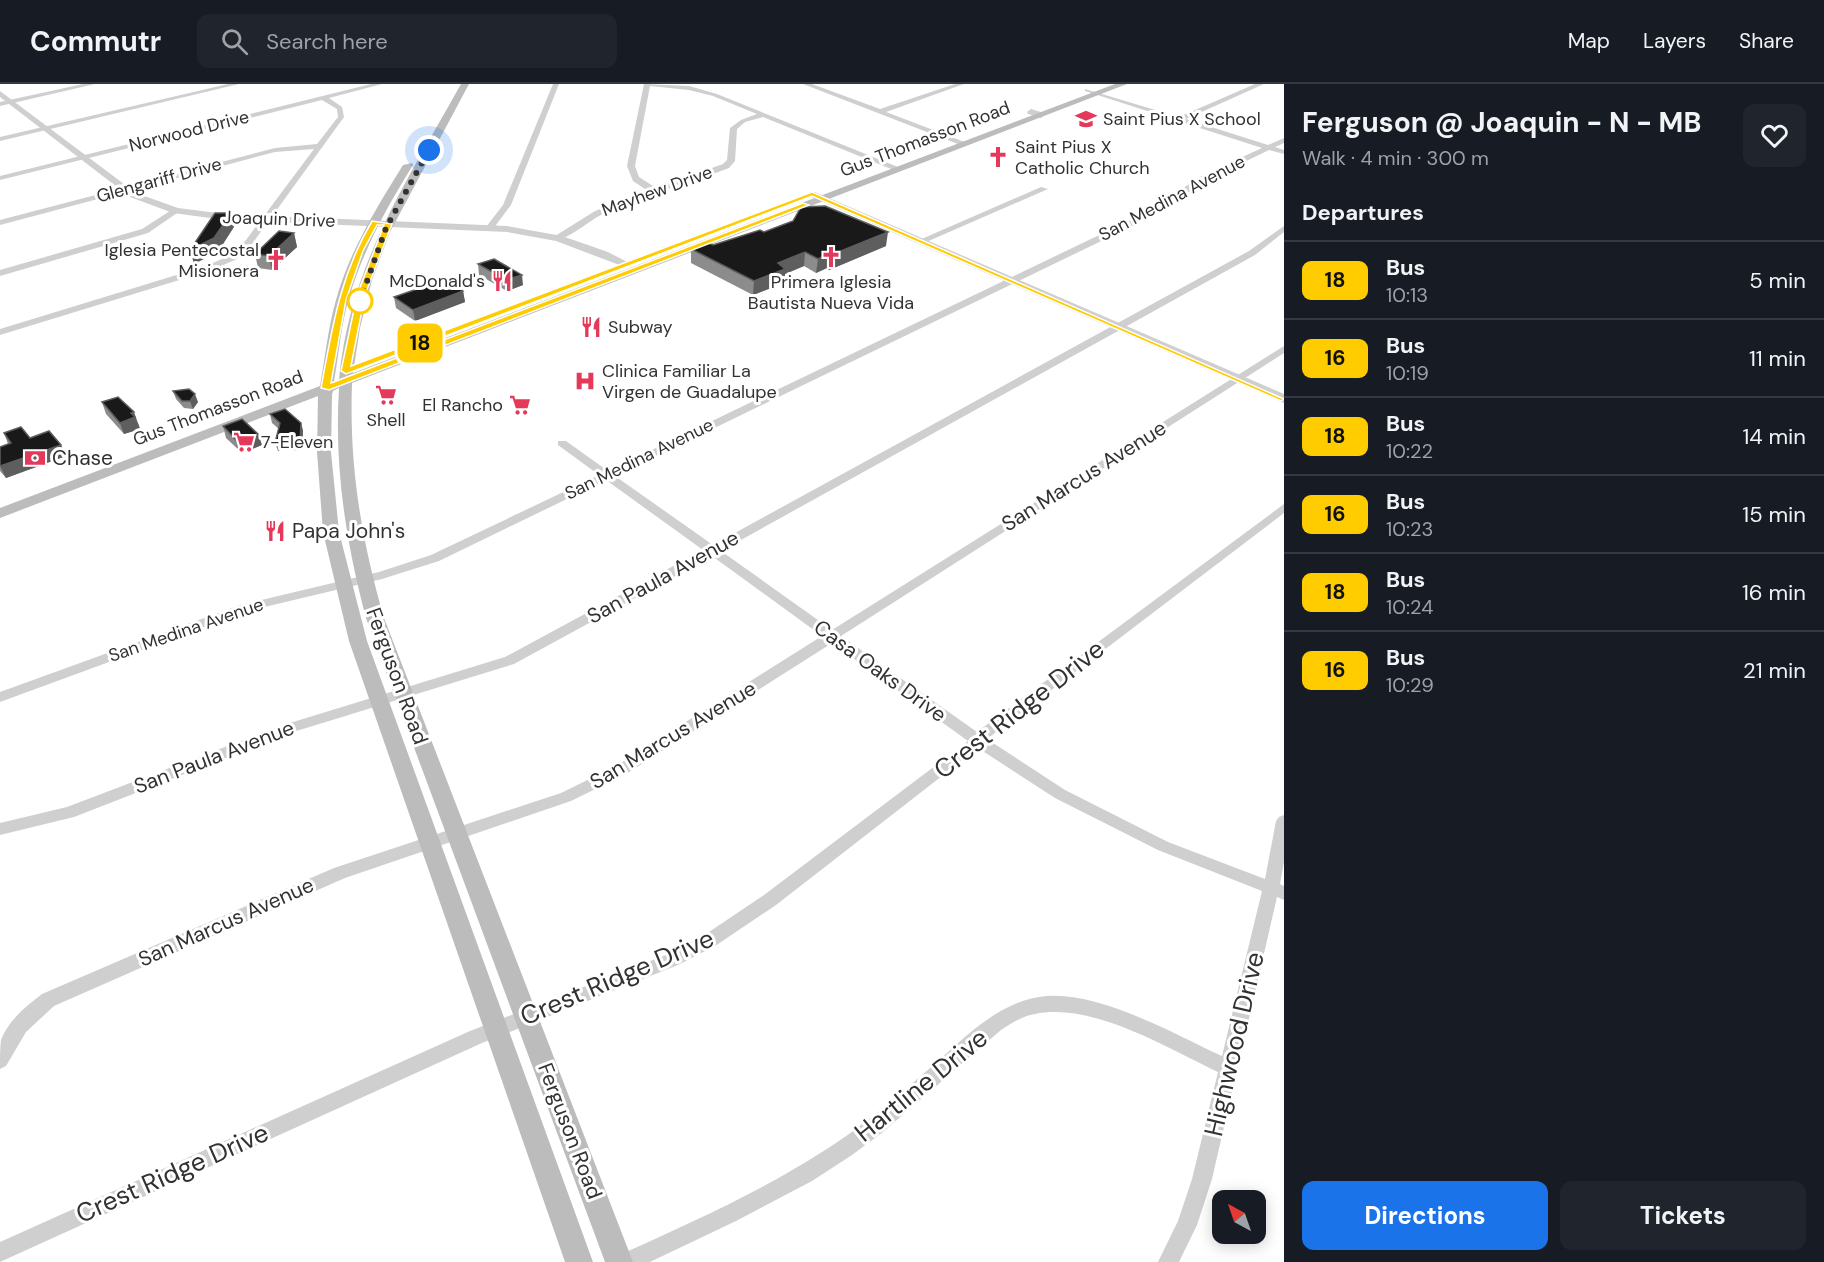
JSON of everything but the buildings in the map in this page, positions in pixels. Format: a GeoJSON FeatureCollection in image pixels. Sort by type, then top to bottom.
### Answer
{"type":"FeatureCollection","features":[{"type":"Feature","properties":{"kind":"main road","name":"Ferguson Road"},"geometry":{"type":"LineString","coordinates":[[456,84],[388,224],[361,295],[323,427],[326,492],[331,532],[342,584],[378,701],[579,1262]]}},
{"type":"Feature","properties":{"kind":"main road","name":"Ferguson Road"},"geometry":{"type":"LineString","coordinates":[[465,84],[374,223],[360,251],[342,300],[336,380],[344,465],[363,579],[402,694],[619,1262]]}},
{"type":"Feature","properties":{"kind":"main road","name":"Gus Thomasson Road"},"geometry":{"type":"LineString","coordinates":[[894,167],[955,140],[1104,84]]}},
{"type":"Feature","properties":{"kind":"main road","name":"Gus Thomasson Road"},"geometry":{"type":"LineString","coordinates":[[0,504],[119,462],[894,167],[966,144],[1123,84]]}},
{"type":"Feature","properties":{"kind":"main road","name":"Gus Thomasson Road"},"geometry":{"type":"LineString","coordinates":[[0,513],[119,462]]}},
{"type":"Feature","properties":{"kind":"street"},"geometry":{"type":"LineString","coordinates":[[0,104],[92,84]]}},
{"type":"Feature","properties":{"kind":"street"},"geometry":{"type":"LineString","coordinates":[[0,139],[236,84]]}},
{"type":"Feature","properties":{"kind":"street","name":"Norwood Drive"},"geometry":{"type":"LineString","coordinates":[[0,178],[379,84]]}},
{"type":"Feature","properties":{"kind":"street"},"geometry":{"type":"LineString","coordinates":[[490,227],[507,205],[556,84]]}},
{"type":"Feature","properties":{"kind":"street"},"geometry":{"type":"LineString","coordinates":[[655,191],[636,180],[631,165],[647,84],[701,91],[894,167]]}},
{"type":"Feature","properties":{"kind":"street"},"geometry":{"type":"LineString","coordinates":[[810,84],[966,144]]}},
{"type":"Feature","properties":{"kind":"street"},"geometry":{"type":"LineString","coordinates":[[879,112],[961,84]]}},
{"type":"Feature","properties":{"kind":"street"},"geometry":{"type":"LineString","coordinates":[[1179,119],[1261,84]]}},
{"type":"Feature","properties":{"kind":"street"},"geometry":{"type":"LineString","coordinates":[[1087,90],[1284,152]]}},
{"type":"Feature","properties":{"kind":"street","name":"Joaquin Drive"},"geometry":{"type":"LineString","coordinates":[[0,93],[125,189],[143,200],[176,211],[206,216],[490,227],[558,238],[604,254],[630,267]]}},
{"type":"Feature","properties":{"kind":"street"},"geometry":{"type":"LineString","coordinates":[[0,332],[222,263],[242,251],[342,113],[340,108],[323,98]]}},
{"type":"Feature","properties":{"kind":"street"},"geometry":{"type":"LineString","coordinates":[[1031,112],[1041,115]]}},
{"type":"Feature","properties":{"kind":"street","name":"Mayhew Drive"},"geometry":{"type":"LineString","coordinates":[[558,238],[593,214],[726,166],[731,161],[734,129],[737,124],[764,114]]}},
{"type":"Feature","properties":{"kind":"street","name":"San Medina Avenue"},"geometry":{"type":"LineString","coordinates":[[0,697],[245,608],[411,567],[435,558],[1148,215],[1206,177],[1284,140]]}},
{"type":"Feature","properties":{"kind":"street","name":"Glengariff Drive"},"geometry":{"type":"LineString","coordinates":[[0,223],[275,150],[320,146]]}},
{"type":"Feature","properties":{"kind":"street"},"geometry":{"type":"LineString","coordinates":[[921,241],[1044,189]]}},
{"type":"Feature","properties":{"kind":"street"},"geometry":{"type":"LineString","coordinates":[[817,196],[1284,399]]}},
{"type":"Feature","properties":{"kind":"street"},"geometry":{"type":"LineString","coordinates":[[0,273],[145,231],[176,211]]}},
{"type":"Feature","properties":{"kind":"street","name":"San Paula Avenue"},"geometry":{"type":"LineString","coordinates":[[0,830],[34,824],[78,810],[263,737],[490,669],[522,655],[1252,253],[1284,228]]}},
{"type":"Feature","properties":{"kind":"street","name":"San Marcus Avenue"},"geometry":{"type":"LineString","coordinates":[[0,1060],[15,1030],[27,1014],[48,1000],[340,873],[566,797],[602,781],[1284,349]]}},
{"type":"Feature","properties":{"kind":"street","name":"Casa Oaks Drive"},"geometry":{"type":"LineString","coordinates":[[562,443],[977,740],[1060,794],[1105,819],[1163,846],[1278,891]]}},
{"type":"Feature","properties":{"kind":"street","name":"Crest Ridge Drive"},"geometry":{"type":"LineString","coordinates":[[0,1252],[526,1015],[672,960],[709,941],[770,900],[1284,507]]}},
{"type":"Feature","properties":{"kind":"street","name":"Highwood Drive"},"geometry":{"type":"LineString","coordinates":[[1168,1262],[1187,1225],[1202,1179],[1228,1068],[1278,891],[1284,821]]}},
{"type":"Feature","properties":{"kind":"street","name":"Hartline Drive"},"geometry":{"type":"LineString","coordinates":[[626,1262],[766,1195],[829,1159],[883,1121],[998,1022],[1022,1008],[1049,1004],[1077,1005],[1106,1014],[1228,1068]]}},
{"type":"Feature","properties":{"kind":"bus line","name":"18"},"geometry":{"type":"LineString","coordinates":[[806,205],[326,388],[342,300],[360,251],[374,223],[388,224],[361,295],[354,320],[346,371],[812,194],[1284,399]]}},
{"type":"Feature","properties":{"kind":"place","name":"Saint Pius X School"},"geometry":{"type":"Point","coordinates":[1086,119]}},
{"type":"Feature","properties":{"kind":"place","name":"Saint Pius X Catholic Church"},"geometry":{"type":"Point","coordinates":[998,157]}},
{"type":"Feature","properties":{"kind":"place","name":"Primera Iglesia Bautista Nueva Vida"},"geometry":{"type":"Point","coordinates":[831,257]}},
{"type":"Feature","properties":{"kind":"place","name":"Iglesia Pentecostal Misionera"},"geometry":{"type":"Point","coordinates":[276,260]}},
{"type":"Feature","properties":{"kind":"place","name":"McDonald's"},"geometry":{"type":"Point","coordinates":[502,281]}},
{"type":"Feature","properties":{"kind":"place","name":"Subway"},"geometry":{"type":"Point","coordinates":[591,327]}},
{"type":"Feature","properties":{"kind":"place","name":"Clinica Familiar La Virgen de Guadalupe"},"geometry":{"type":"Point","coordinates":[585,381]}},
{"type":"Feature","properties":{"kind":"place","name":"Shell"},"geometry":{"type":"Point","coordinates":[386,395]}},
{"type":"Feature","properties":{"kind":"place","name":"El Rancho"},"geometry":{"type":"Point","coordinates":[520,405]}},
{"type":"Feature","properties":{"kind":"place","name":"7-Eleven"},"geometry":{"type":"Point","coordinates":[244,442]}},
{"type":"Feature","properties":{"kind":"place","name":"Chase"},"geometry":{"type":"Point","coordinates":[35,458]}},
{"type":"Feature","properties":{"kind":"place","name":"Papa John's"},"geometry":{"type":"Point","coordinates":[275,531]}},
{"type":"Feature","properties":{"kind":"route"},"geometry":{"type":"LineString","coordinates":[[360,301],[379,243],[429,150]]}}]}
